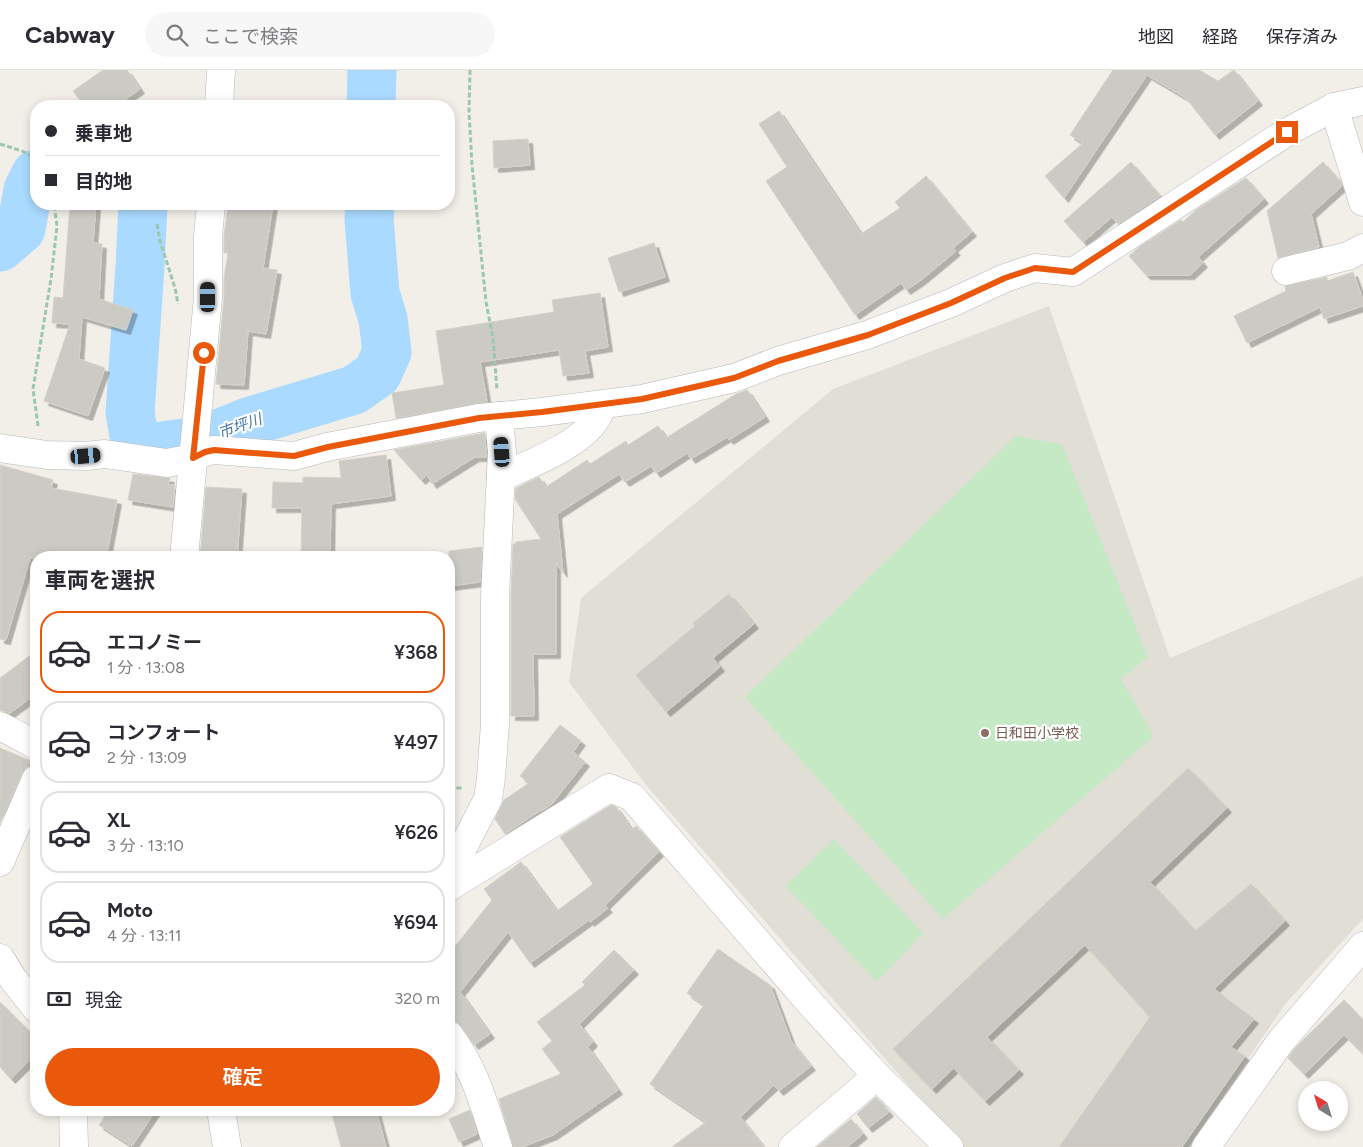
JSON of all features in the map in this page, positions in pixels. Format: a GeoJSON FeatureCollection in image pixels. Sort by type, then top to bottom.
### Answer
{"type":"FeatureCollection","features":[{"type":"Feature","properties":{"kind":"street"},"geometry":{"type":"LineString","coordinates":[[219,100],[222,70]]}},
{"type":"Feature","properties":{"kind":"street"},"geometry":{"type":"LineString","coordinates":[[0,448],[40,454],[86,456],[105,454],[167,463],[193,458],[214,450],[294,456],[328,447],[499,416],[642,399],[734,378],[778,361],[868,335],[951,303],[1005,278],[1035,268],[1073,272],[1287,132],[1334,107],[1363,101]]}},
{"type":"Feature","properties":{"kind":"street"},"geometry":{"type":"LineString","coordinates":[[1334,107],[1363,202]]}},
{"type":"Feature","properties":{"kind":"street"},"geometry":{"type":"LineString","coordinates":[[185,551],[208,297],[208,236],[210,210]]}},
{"type":"Feature","properties":{"kind":"street"},"geometry":{"type":"LineString","coordinates":[[1286,271],[1348,256],[1363,248]]}},
{"type":"Feature","properties":{"kind":"street"},"geometry":{"type":"LineString","coordinates":[[501,477],[555,452],[585,432],[596,419],[602,405]]}},
{"type":"Feature","properties":{"kind":"street"},"geometry":{"type":"LineString","coordinates":[[455,868],[461,851],[488,799],[491,778],[495,724],[496,597],[502,452],[499,416]]}},
{"type":"Feature","properties":{"kind":"street"},"geometry":{"type":"LineString","coordinates":[[0,726],[30,741]]}},
{"type":"Feature","properties":{"kind":"street"},"geometry":{"type":"LineString","coordinates":[[455,883],[609,788],[632,797],[810,1003],[877,1076],[949,1147]]}},
{"type":"Feature","properties":{"kind":"street"},"geometry":{"type":"LineString","coordinates":[[0,862],[30,793]]}},
{"type":"Feature","properties":{"kind":"street"},"geometry":{"type":"LineString","coordinates":[[1206,1147],[1281,1041],[1363,946]]}},
{"type":"Feature","properties":{"kind":"street"},"geometry":{"type":"LineString","coordinates":[[0,958],[30,1000]]}},
{"type":"Feature","properties":{"kind":"street"},"geometry":{"type":"LineString","coordinates":[[455,1043],[472,1071],[498,1147]]}},
{"type":"Feature","properties":{"kind":"street"},"geometry":{"type":"LineString","coordinates":[[793,1147],[877,1076]]}},
{"type":"Feature","properties":{"kind":"street"},"geometry":{"type":"LineString","coordinates":[[73,1116],[74,1147]]}},
{"type":"Feature","properties":{"kind":"street"},"geometry":{"type":"LineString","coordinates":[[222,1116],[227,1147]]}},
{"type":"Feature","properties":{"kind":"path"},"geometry":{"type":"LineString","coordinates":[[470,70],[469,112],[472,165],[486,302],[493,338],[499,416]]}},
{"type":"Feature","properties":{"kind":"path"},"geometry":{"type":"LineString","coordinates":[[0,144],[30,155]]}},
{"type":"Feature","properties":{"kind":"path"},"geometry":{"type":"LineString","coordinates":[[40,454],[33,389],[51,279],[57,226],[55,210]]}},
{"type":"Feature","properties":{"kind":"shaded area","name":"日和田小学校"},"geometry":{"type":"Polygon","coordinates":[[[1049,306],[1170,658],[1363,576],[1363,919],[1286,1003],[1188,1147],[962,1147],[646,785],[569,682],[581,598],[833,389],[1049,306]]]}},
{"type":"Feature","properties":{"kind":"green space"},"geometry":{"type":"Polygon","coordinates":[[[1016,436],[1062,444],[1148,657],[1121,679],[1154,736],[943,919],[745,697],[1016,436]]]}},
{"type":"Feature","properties":{"kind":"green space"},"geometry":{"type":"Polygon","coordinates":[[[834,839],[923,933],[877,982],[786,886],[834,839]]]}},
{"type":"Feature","properties":{"kind":"building"},"geometry":{"type":"Polygon","coordinates":[[[103,70],[127,70],[140,89],[124,100],[80,100],[73,91],[103,70]]]}},
{"type":"Feature","properties":{"kind":"building"},"geometry":{"type":"Polygon","coordinates":[[[1113,70],[1199,70],[1218,81],[1234,70],[1258,101],[1215,135],[1186,98],[1147,75],[1064,198],[1045,176],[1083,143],[1070,135],[1113,70]]]}},
{"type":"Feature","properties":{"kind":"building"},"geometry":{"type":"Polygon","coordinates":[[[779,111],[861,234],[900,208],[895,202],[926,176],[972,232],[953,248],[956,251],[921,280],[906,290],[901,283],[855,315],[766,181],[787,167],[759,124],[779,111]]]}},
{"type":"Feature","properties":{"kind":"building"},"geometry":{"type":"Polygon","coordinates":[[[528,139],[530,165],[494,168],[493,141],[528,139]]]}},
{"type":"Feature","properties":{"kind":"building"},"geometry":{"type":"Polygon","coordinates":[[[1131,162],[1160,196],[1118,224],[1112,217],[1083,242],[1064,221],[1131,162]]]}},
{"type":"Feature","properties":{"kind":"building"},"geometry":{"type":"Polygon","coordinates":[[[1323,162],[1341,182],[1342,186],[1311,214],[1319,247],[1278,258],[1267,211],[1323,162]]]}},
{"type":"Feature","properties":{"kind":"building"},"geometry":{"type":"Polygon","coordinates":[[[1246,178],[1264,199],[1198,257],[1203,263],[1190,275],[1146,275],[1129,256],[1139,247],[1181,220],[1183,222],[1196,210],[1246,178]]]}},
{"type":"Feature","properties":{"kind":"building"},"geometry":{"type":"Polygon","coordinates":[[[70,210],[96,210],[93,243],[102,244],[99,299],[133,310],[126,330],[82,317],[79,359],[105,368],[88,416],[44,401],[70,324],[52,323],[54,297],[63,298],[70,210]]]}},
{"type":"Feature","properties":{"kind":"building"},"geometry":{"type":"Polygon","coordinates":[[[227,210],[272,210],[263,268],[277,270],[266,334],[248,331],[244,385],[216,384],[224,279],[228,253],[224,253],[227,210]]]}},
{"type":"Feature","properties":{"kind":"building"},"geometry":{"type":"Polygon","coordinates":[[[654,243],[665,277],[619,292],[608,258],[654,243]]]}},
{"type":"Feature","properties":{"kind":"building"},"geometry":{"type":"Polygon","coordinates":[[[1353,272],[1363,300],[1363,306],[1324,319],[1320,307],[1247,343],[1234,316],[1286,291],[1285,286],[1327,277],[1327,281],[1353,272]]]}},
{"type":"Feature","properties":{"kind":"building"},"geometry":{"type":"Polygon","coordinates":[[[600,293],[608,347],[585,351],[589,373],[563,376],[559,350],[480,362],[487,402],[396,418],[392,393],[444,385],[436,331],[554,312],[552,300],[600,293]]]}},
{"type":"Feature","properties":{"kind":"building"},"geometry":{"type":"Polygon","coordinates":[[[747,390],[765,417],[729,440],[727,437],[691,459],[687,453],[656,473],[651,466],[625,482],[619,474],[557,514],[563,573],[556,563],[556,654],[533,654],[534,716],[511,716],[513,544],[541,539],[515,499],[516,488],[539,477],[546,487],[587,460],[590,464],[626,441],[628,445],[658,426],[666,438],[736,394],[747,390]]]}},
{"type":"Feature","properties":{"kind":"building"},"geometry":{"type":"Polygon","coordinates":[[[485,433],[486,457],[475,457],[432,484],[427,475],[421,480],[394,450],[485,433]]]}},
{"type":"Feature","properties":{"kind":"building"},"geometry":{"type":"Polygon","coordinates":[[[386,455],[391,496],[331,504],[330,551],[301,551],[302,508],[272,508],[273,482],[303,483],[303,477],[341,478],[339,461],[386,455]]]}},
{"type":"Feature","properties":{"kind":"building"},"geometry":{"type":"Polygon","coordinates":[[[0,465],[53,480],[51,488],[117,500],[107,551],[30,551],[30,558],[6,640],[0,639],[0,465]]]}},
{"type":"Feature","properties":{"kind":"building"},"geometry":{"type":"Polygon","coordinates":[[[133,474],[170,478],[168,485],[175,485],[173,507],[128,500],[133,474]]]}},
{"type":"Feature","properties":{"kind":"building"},"geometry":{"type":"Polygon","coordinates":[[[206,487],[242,489],[238,551],[201,551],[206,487]]]}},
{"type":"Feature","properties":{"kind":"building"},"geometry":{"type":"Polygon","coordinates":[[[482,547],[480,582],[455,585],[455,551],[449,551],[482,547]]]}},
{"type":"Feature","properties":{"kind":"building"},"geometry":{"type":"Polygon","coordinates":[[[729,594],[754,624],[713,658],[720,667],[666,712],[636,675],[695,626],[693,623],[729,594]]]}},
{"type":"Feature","properties":{"kind":"building"},"geometry":{"type":"Polygon","coordinates":[[[30,656],[30,698],[10,713],[0,710],[0,678],[30,656]]]}},
{"type":"Feature","properties":{"kind":"building"},"geometry":{"type":"Polygon","coordinates":[[[560,725],[581,741],[573,752],[585,762],[551,805],[505,834],[495,819],[504,800],[529,783],[520,776],[560,725]]]}},
{"type":"Feature","properties":{"kind":"building"},"geometry":{"type":"Polygon","coordinates":[[[0,748],[30,761],[30,762],[22,773],[0,823],[0,748]]]}},
{"type":"Feature","properties":{"kind":"building"},"geometry":{"type":"Polygon","coordinates":[[[1188,768],[1227,808],[1150,882],[1195,931],[1251,884],[1285,921],[1214,989],[1254,1019],[1231,1047],[1245,1056],[1182,1147],[1059,1147],[1150,1017],[1085,945],[987,1037],[1019,1070],[985,1101],[954,1068],[932,1089],[893,1049],[1188,768]]]}},
{"type":"Feature","properties":{"kind":"building"},"geometry":{"type":"Polygon","coordinates":[[[611,805],[616,807],[632,830],[636,826],[659,852],[605,905],[608,908],[530,963],[508,932],[460,992],[490,1034],[474,1045],[461,1026],[455,1021],[455,946],[492,900],[484,889],[521,862],[557,911],[593,884],[560,837],[611,805]]]}},
{"type":"Feature","properties":{"kind":"building"},"geometry":{"type":"Polygon","coordinates":[[[718,949],[770,985],[791,1041],[811,1066],[779,1091],[774,1085],[740,1117],[764,1147],[672,1147],[706,1122],[650,1084],[704,1005],[687,993],[718,949]]]}},
{"type":"Feature","properties":{"kind":"building"},"geometry":{"type":"Polygon","coordinates":[[[614,950],[634,970],[579,1024],[593,1042],[588,1047],[618,1090],[553,1135],[522,1147],[513,1147],[499,1099],[561,1074],[542,1049],[552,1041],[537,1022],[585,985],[582,982],[614,950]]]}},
{"type":"Feature","properties":{"kind":"building"},"geometry":{"type":"Polygon","coordinates":[[[1344,1000],[1363,1020],[1363,1054],[1344,1035],[1304,1074],[1288,1058],[1295,1048],[1344,1000]]]}},
{"type":"Feature","properties":{"kind":"building"},"geometry":{"type":"Polygon","coordinates":[[[0,1002],[30,1032],[30,1060],[11,1079],[0,1067],[0,1002]]]}},
{"type":"Feature","properties":{"kind":"building"},"geometry":{"type":"Polygon","coordinates":[[[876,1097],[889,1112],[868,1128],[857,1114],[876,1097]]]}},
{"type":"Feature","properties":{"kind":"building"},"geometry":{"type":"Polygon","coordinates":[[[470,1110],[477,1134],[459,1142],[449,1119],[470,1110]]]}},
{"type":"Feature","properties":{"kind":"building"},"geometry":{"type":"Polygon","coordinates":[[[105,1116],[152,1116],[132,1146],[99,1125],[105,1116]]]}},
{"type":"Feature","properties":{"kind":"building"},"geometry":{"type":"Polygon","coordinates":[[[333,1116],[378,1116],[386,1147],[341,1147],[333,1116]]]}},
{"type":"Feature","properties":{"kind":"building"},"geometry":{"type":"Polygon","coordinates":[[[851,1119],[863,1134],[847,1147],[817,1147],[851,1119]]]}},
{"type":"Feature","properties":{"kind":"waterway","name":"市坪川"},"geometry":{"type":"LineString","coordinates":[[371,100],[372,70]]}},
{"type":"Feature","properties":{"kind":"waterway","name":"市坪川"},"geometry":{"type":"LineString","coordinates":[[0,247],[21,229],[30,186]]}},
{"type":"Feature","properties":{"kind":"waterway","name":"市坪川"},"geometry":{"type":"LineString","coordinates":[[143,210],[130,413],[136,447],[142,449],[204,440],[248,422],[354,390],[377,374],[387,352],[383,319],[375,293],[370,210]]}},
{"type":"Feature","properties":{"kind":"place","name":"日和田小学校"},"geometry":{"type":"Point","coordinates":[985,733]}},
{"type":"Feature","properties":{"kind":"route"},"geometry":{"type":"LineString","coordinates":[[204,353],[193,458],[214,450],[294,456],[328,447],[479,418],[642,399],[734,378],[778,361],[868,335],[951,303],[1005,278],[1035,268],[1073,272],[1287,132]]}}]}
